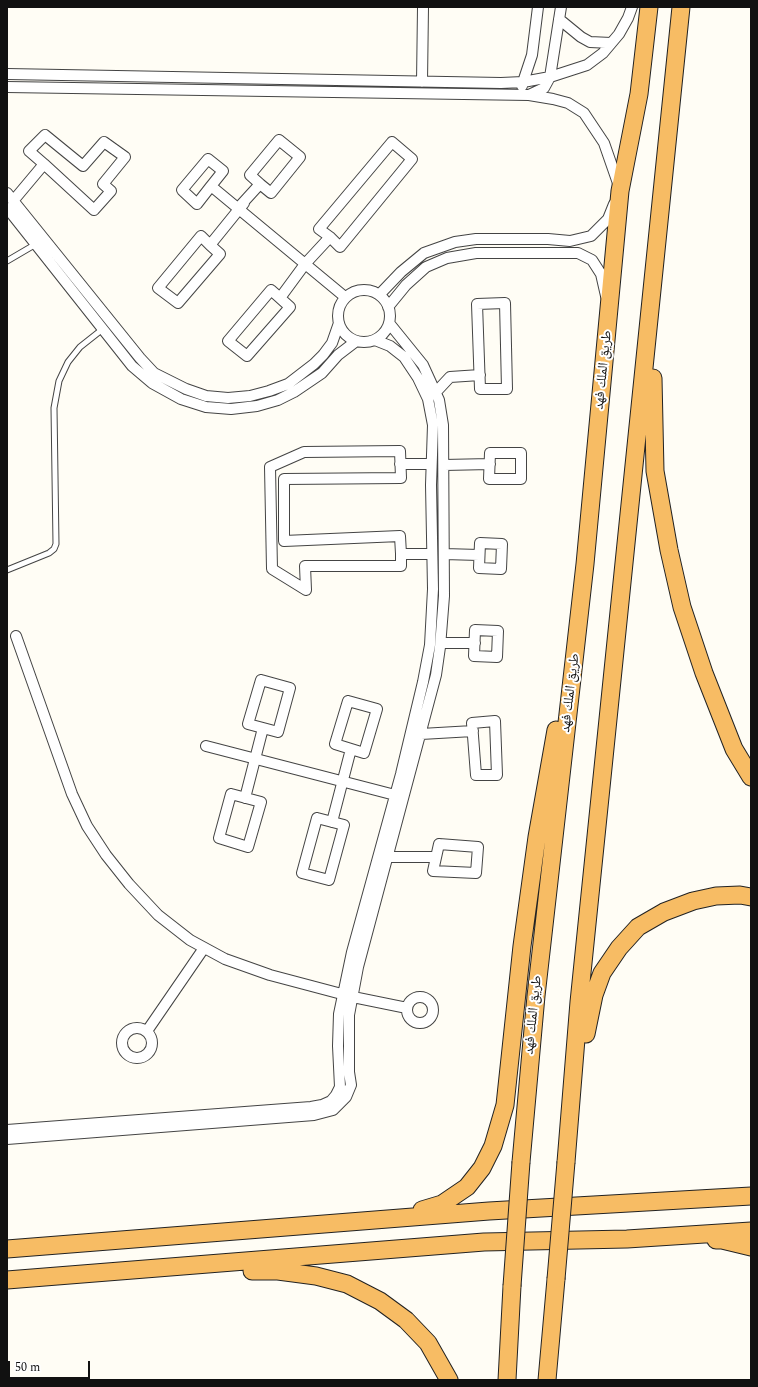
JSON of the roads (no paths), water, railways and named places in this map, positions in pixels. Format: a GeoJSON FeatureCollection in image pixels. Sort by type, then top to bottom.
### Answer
{"type":"FeatureCollection","features":[{"type":"Feature","properties":{"kind":"highway"},"geometry":{"type":"LineString","coordinates":[[637,7],[639,94]]}},
{"type":"Feature","properties":{"kind":"highway","name":"طريق الملك فهد"},"geometry":{"type":"LineString","coordinates":[[507,1380],[521,1162],[536,996],[585,564],[610,314],[620,191],[639,94],[649,7]]}},
{"type":"Feature","properties":{"kind":"highway"},"geometry":{"type":"LineString","coordinates":[[547,1380],[579,1002],[681,7]]}},
{"type":"Feature","properties":{"kind":"highway"},"geometry":{"type":"LineString","coordinates":[[656,247],[652,399],[655,471],[669,550],[682,607],[704,673],[734,749],[751,777]]}},
{"type":"Feature","properties":{"kind":"highway"},"geometry":{"type":"LineString","coordinates":[[397,1218],[442,1204],[467,1187],[482,1168],[495,1139],[504,1105],[520,961],[537,837],[585,564]]}},
{"type":"Feature","properties":{"kind":"highway"},"geometry":{"type":"LineString","coordinates":[[568,1135],[594,995],[602,973],[619,948],[638,927],[664,912],[693,901],[716,896],[751,897]]}},
{"type":"Feature","properties":{"kind":"highway"},"geometry":{"type":"LineString","coordinates":[[706,1198],[751,1190]]}},
{"type":"Feature","properties":{"kind":"highway"},"geometry":{"type":"LineString","coordinates":[[7,1249],[489,1211],[751,1196]]}},
{"type":"Feature","properties":{"kind":"highway"},"geometry":{"type":"LineString","coordinates":[[7,1280],[484,1242],[627,1238],[751,1231]]}},
{"type":"Feature","properties":{"kind":"highway"},"geometry":{"type":"LineString","coordinates":[[627,1238],[722,1240],[751,1247]]}},
{"type":"Feature","properties":{"kind":"highway"},"geometry":{"type":"LineString","coordinates":[[168,1268],[278,1271],[316,1276],[347,1284],[380,1301],[406,1320],[428,1343],[449,1380]]}},
{"type":"Feature","properties":{"kind":"highway"},"geometry":{"type":"LineString","coordinates":[[551,1336],[552,1380]]}},
{"type":"Feature","properties":{"kind":"street"},"geometry":{"type":"LineString","coordinates":[[422,82],[423,7]]}},
{"type":"Feature","properties":{"kind":"street"},"geometry":{"type":"LineString","coordinates":[[524,96],[523,82],[532,55],[538,7]]}},
{"type":"Feature","properties":{"kind":"street"},"geometry":{"type":"LineString","coordinates":[[524,96],[544,88],[550,77],[561,7]]}},
{"type":"Feature","properties":{"kind":"street"},"geometry":{"type":"LineString","coordinates":[[7,74],[422,82],[523,82],[550,77],[587,66],[603,53],[619,34],[632,7]]}},
{"type":"Feature","properties":{"kind":"street"},"geometry":{"type":"LineString","coordinates":[[559,18],[581,38],[590,42],[611,43]]}},
{"type":"Feature","properties":{"kind":"street"},"geometry":{"type":"LineString","coordinates":[[7,87],[524,96],[553,99],[568,103],[584,113],[604,143],[620,191],[608,219],[591,236],[570,241],[548,239],[476,239],[455,242],[424,253],[400,272],[379,295]]}},
{"type":"Feature","properties":{"kind":"street"},"geometry":{"type":"LineString","coordinates":[[45,135],[83,166],[104,142],[125,157],[103,184],[111,191],[94,210],[44,164],[29,151],[45,135]]}},
{"type":"Feature","properties":{"kind":"street"},"geometry":{"type":"LineString","coordinates":[[279,140],[300,157],[271,193],[260,184],[250,175],[279,140]]}},
{"type":"Feature","properties":{"kind":"street"},"geometry":{"type":"LineString","coordinates":[[392,142],[412,159],[340,247],[330,237],[319,229],[392,142]]}},
{"type":"Feature","properties":{"kind":"street"},"geometry":{"type":"LineString","coordinates":[[44,164],[9,200],[103,329],[132,366],[152,383],[181,399],[206,407],[232,409],[257,406],[278,400],[294,392],[322,373],[338,355],[355,342]]}},
{"type":"Feature","properties":{"kind":"street"},"geometry":{"type":"LineString","coordinates":[[210,245],[260,184]]}},
{"type":"Feature","properties":{"kind":"street"},"geometry":{"type":"LineString","coordinates":[[211,186],[240,207],[345,297]]}},
{"type":"Feature","properties":{"kind":"street"},"geometry":{"type":"LineString","coordinates":[[201,236],[210,245],[220,254],[178,303],[158,288],[201,236]]}},
{"type":"Feature","properties":{"kind":"street"},"geometry":{"type":"LineString","coordinates":[[280,298],[305,264],[330,237]]}},
{"type":"Feature","properties":{"kind":"street"},"geometry":{"type":"LineString","coordinates":[[40,242],[154,373],[186,390],[206,396],[228,398],[250,396],[288,384],[323,355],[332,343],[339,323]]}},
{"type":"Feature","properties":{"kind":"street"},"geometry":{"type":"LineString","coordinates":[[388,307],[406,285],[426,267],[447,258],[476,253],[578,253],[592,260],[600,274],[610,314]]}},
{"type":"Feature","properties":{"kind":"street"},"geometry":{"type":"LineString","coordinates":[[271,290],[280,298],[290,307],[247,356],[228,341],[271,290]]}},
{"type":"Feature","properties":{"kind":"street"},"geometry":{"type":"LineString","coordinates":[[356,290],[373,290],[379,295],[386,300],[391,317],[386,332],[372,342],[355,342],[341,332],[336,315],[342,300],[345,297],[356,290]]}},
{"type":"Feature","properties":{"kind":"street"},"geometry":{"type":"LineString","coordinates":[[505,303],[507,389],[480,389],[480,375],[477,304],[505,303]]}},
{"type":"Feature","properties":{"kind":"street"},"geometry":{"type":"LineString","coordinates":[[7,1130],[322,1106],[331,1101],[340,1087],[338,1040],[339,1014],[348,996],[360,961],[436,676],[441,643],[444,596],[444,466],[443,425],[439,400],[423,365],[389,323]]}},
{"type":"Feature","properties":{"kind":"street"},"geometry":{"type":"LineString","coordinates":[[7,1139],[314,1114],[333,1110],[346,1097],[351,1085],[349,1072],[348,996],[352,952],[395,795],[423,682],[430,645],[433,589],[433,425],[428,400],[418,378],[404,357],[390,346],[375,340]]}},
{"type":"Feature","properties":{"kind":"street"},"geometry":{"type":"LineString","coordinates":[[436,392],[450,377],[480,375]]}},
{"type":"Feature","properties":{"kind":"street"},"geometry":{"type":"LineString","coordinates":[[400,451],[401,478],[284,479],[284,541],[400,536],[401,554],[401,566],[305,566],[306,590],[272,569],[270,468],[304,452],[400,451]]}},
{"type":"Feature","properties":{"kind":"street"},"geometry":{"type":"LineString","coordinates":[[400,464],[432,464]]}},
{"type":"Feature","properties":{"kind":"street"},"geometry":{"type":"LineString","coordinates":[[444,466],[490,464]]}},
{"type":"Feature","properties":{"kind":"street"},"geometry":{"type":"LineString","coordinates":[[401,554],[432,554]]}},
{"type":"Feature","properties":{"kind":"street"},"geometry":{"type":"LineString","coordinates":[[444,554],[479,555]]}},
{"type":"Feature","properties":{"kind":"street"},"geometry":{"type":"LineString","coordinates":[[16,636],[72,794],[88,826],[111,861],[129,884],[158,915],[190,940],[225,959],[270,975],[348,996],[407,1008]]}},
{"type":"Feature","properties":{"kind":"street"},"geometry":{"type":"LineString","coordinates":[[441,643],[475,643]]}},
{"type":"Feature","properties":{"kind":"street"},"geometry":{"type":"LineString","coordinates":[[261,680],[290,688],[278,732],[263,728],[248,724],[261,680]]}},
{"type":"Feature","properties":{"kind":"street"},"geometry":{"type":"LineString","coordinates":[[348,700],[377,709],[364,753],[351,749],[335,744],[348,700]]}},
{"type":"Feature","properties":{"kind":"street"},"geometry":{"type":"LineString","coordinates":[[495,721],[497,775],[476,775],[473,731],[472,723],[495,721]]}},
{"type":"Feature","properties":{"kind":"street"},"geometry":{"type":"LineString","coordinates":[[245,798],[263,728]]}},
{"type":"Feature","properties":{"kind":"street"},"geometry":{"type":"LineString","coordinates":[[421,734],[473,731]]}},
{"type":"Feature","properties":{"kind":"street"},"geometry":{"type":"LineString","coordinates":[[206,746],[395,795]]}},
{"type":"Feature","properties":{"kind":"street"},"geometry":{"type":"LineString","coordinates":[[332,822],[351,749]]}},
{"type":"Feature","properties":{"kind":"street"},"geometry":{"type":"LineString","coordinates":[[231,794],[245,798],[261,802],[248,847],[219,838],[231,794]]}},
{"type":"Feature","properties":{"kind":"street"},"geometry":{"type":"LineString","coordinates":[[317,818],[332,822],[344,825],[329,880],[302,873],[317,818]]}},
{"type":"Feature","properties":{"kind":"street"},"geometry":{"type":"LineString","coordinates":[[439,844],[478,847],[476,873],[433,871],[436,858],[439,844]]}},
{"type":"Feature","properties":{"kind":"street"},"geometry":{"type":"LineString","coordinates":[[388,857],[436,858]]}},
{"type":"Feature","properties":{"kind":"street"},"geometry":{"type":"LineString","coordinates":[[147,1032],[204,948]]}},
{"type":"Feature","properties":{"kind":"lane"},"geometry":{"type":"LineString","coordinates":[[7,261],[40,242]]}},
{"type":"Feature","properties":{"kind":"lane"},"geometry":{"type":"LineString","coordinates":[[7,570],[49,553],[54,549],[56,544],[54,408],[59,381],[68,362],[80,347],[111,323]]}}]}
